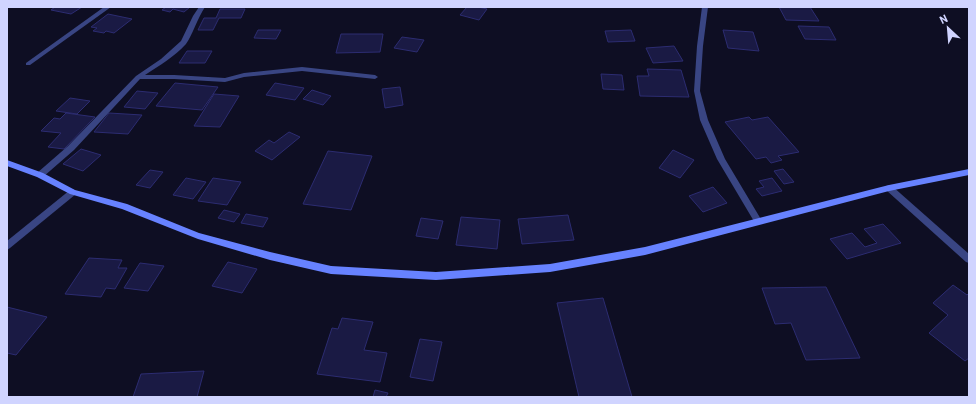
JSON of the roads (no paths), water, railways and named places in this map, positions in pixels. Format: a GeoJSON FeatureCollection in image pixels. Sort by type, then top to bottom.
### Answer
{"type":"FeatureCollection","features":[{"type":"Feature","properties":{"kind":"main road"},"geometry":{"type":"LineString","coordinates":[[7,162],[40,175],[73,192],[124,206],[198,236],[270,256],[331,270],[436,276],[550,268],[645,251],[889,188],[969,172]]}},
{"type":"Feature","properties":{"kind":"street"},"geometry":{"type":"LineString","coordinates":[[28,64],[108,7]]}},
{"type":"Feature","properties":{"kind":"street"},"geometry":{"type":"LineString","coordinates":[[40,175],[82,137],[138,77],[163,60],[184,42],[196,16],[202,7]]}},
{"type":"Feature","properties":{"kind":"street"},"geometry":{"type":"LineString","coordinates":[[705,7],[700,46],[697,91],[704,120],[721,159],[758,221]]}},
{"type":"Feature","properties":{"kind":"street"},"geometry":{"type":"LineString","coordinates":[[138,77],[174,76],[225,80],[244,75],[302,69],[375,76]]}},
{"type":"Feature","properties":{"kind":"street"},"geometry":{"type":"LineString","coordinates":[[889,188],[969,259]]}},
{"type":"Feature","properties":{"kind":"street"},"geometry":{"type":"LineString","coordinates":[[7,246],[73,192]]}}]}
